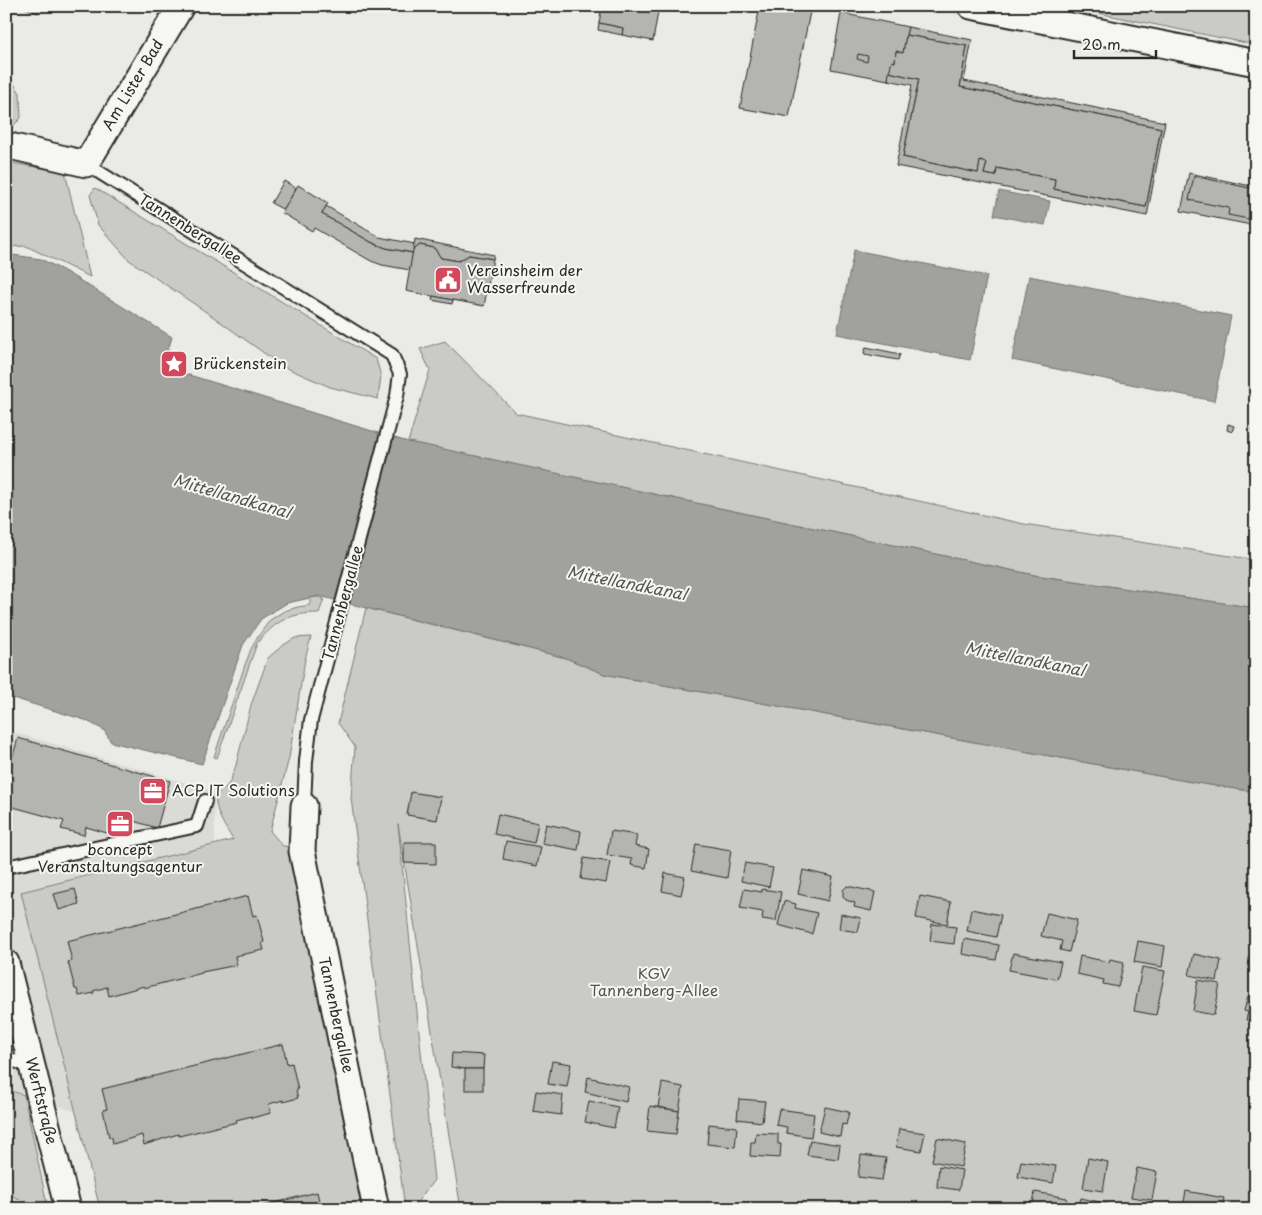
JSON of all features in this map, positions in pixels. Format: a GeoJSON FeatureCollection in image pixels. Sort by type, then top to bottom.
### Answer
{"type":"FeatureCollection","features":[{"type":"Feature","properties":{"kind":"street","name":"Am Lister Bad"},"geometry":{"type":"LineString","coordinates":[[86,164],[180,6]]}},
{"type":"Feature","properties":{"kind":"street"},"geometry":{"type":"LineString","coordinates":[[971,6],[1256,63]]}},
{"type":"Feature","properties":{"kind":"street"},"geometry":{"type":"LineString","coordinates":[[6,146],[86,164]]}},
{"type":"Feature","properties":{"kind":"street","name":"Tannenbergallee"},"geometry":{"type":"LineString","coordinates":[[304,806],[302,851],[376,1209]]}},
{"type":"Feature","properties":{"kind":"street","name":"Werftstraße"},"geometry":{"type":"LineString","coordinates":[[6,963],[68,1209]]}},
{"type":"Feature","properties":{"kind":"lane","name":"Tannenbergallee"},"geometry":{"type":"LineString","coordinates":[[86,164],[392,354],[400,374],[397,396],[311,720],[306,761],[304,806]]}},
{"type":"Feature","properties":{"kind":"lane"},"geometry":{"type":"LineString","coordinates":[[6,866],[197,826],[205,801]]}},
{"type":"Feature","properties":{"kind":"lane"},"geometry":{"type":"LineString","coordinates":[[6,1058],[32,1068]]}},
{"type":"Feature","properties":{"kind":"shaded area"},"geometry":{"type":"Polygon","coordinates":[[[6,730],[214,791],[215,844],[21,892],[76,1112],[6,1088],[6,730]]]}},
{"type":"Feature","properties":{"kind":"green space"},"geometry":{"type":"Polygon","coordinates":[[[1063,6],[1256,6],[1256,45],[1063,6]]]}},
{"type":"Feature","properties":{"kind":"green space"},"geometry":{"type":"Polygon","coordinates":[[[6,72],[20,93],[21,118],[10,129],[6,129],[6,72]]]}},
{"type":"Feature","properties":{"kind":"green space"},"geometry":{"type":"Polygon","coordinates":[[[6,162],[65,172],[90,277],[26,246],[6,247],[6,162]]]}},
{"type":"Feature","properties":{"kind":"green space"},"geometry":{"type":"Polygon","coordinates":[[[95,188],[376,359],[381,376],[378,399],[330,387],[282,366],[129,260],[98,225],[90,195],[95,188]]]}},
{"type":"Feature","properties":{"kind":"green space"},"geometry":{"type":"Polygon","coordinates":[[[445,341],[516,413],[1024,524],[1256,560],[1256,608],[1034,575],[408,442],[430,370],[420,349],[445,341]]]}},
{"type":"Feature","properties":{"kind":"green space"},"geometry":{"type":"Polygon","coordinates":[[[318,597],[324,599],[319,613],[299,615],[284,620],[270,629],[257,643],[217,758],[214,757],[245,665],[259,635],[270,620],[284,611],[310,605],[310,598],[318,597]]]}},
{"type":"Feature","properties":{"kind":"green space","name":"KGV Tannenberg-Allee"},"geometry":{"type":"Polygon","coordinates":[[[366,608],[566,658],[604,674],[1197,783],[1256,792],[1256,1209],[461,1209],[398,824],[434,1180],[412,1209],[405,1209],[351,798],[355,747],[338,723],[366,608]]]}},
{"type":"Feature","properties":{"kind":"green space"},"geometry":{"type":"Polygon","coordinates":[[[311,637],[305,659],[289,758],[270,831],[283,846],[291,847],[363,1209],[100,1209],[21,892],[233,840],[218,813],[216,795],[230,782],[251,705],[268,658],[295,638],[311,637]]]}},
{"type":"Feature","properties":{"kind":"green space"},"geometry":{"type":"Polygon","coordinates":[[[6,1089],[24,1095],[48,1209],[6,1194],[6,1089]]]}},
{"type":"Feature","properties":{"kind":"water"},"geometry":{"type":"Polygon","coordinates":[[[999,191],[1050,201],[1045,225],[994,215],[999,191]]]}},
{"type":"Feature","properties":{"kind":"water"},"geometry":{"type":"Polygon","coordinates":[[[854,250],[987,276],[970,360],[837,334],[854,250]]]}},
{"type":"Feature","properties":{"kind":"water","name":"Mittellandkanal"},"geometry":{"type":"Polygon","coordinates":[[[6,254],[41,259],[66,272],[172,337],[163,367],[408,442],[1034,575],[1256,608],[1256,792],[1197,783],[604,674],[566,658],[319,596],[287,603],[261,619],[243,645],[202,764],[111,742],[104,730],[85,720],[6,696],[6,254]]]}},
{"type":"Feature","properties":{"kind":"water"},"geometry":{"type":"Polygon","coordinates":[[[1029,276],[1231,316],[1214,401],[1012,360],[1029,276]]]}},
{"type":"Feature","properties":{"kind":"water"},"geometry":{"type":"Polygon","coordinates":[[[1256,409],[1256,450],[1253,450],[1250,439],[1256,409]]]}},
{"type":"Feature","properties":{"kind":"building"},"geometry":{"type":"Polygon","coordinates":[[[20,6],[41,6],[38,13],[20,6]]]}},
{"type":"Feature","properties":{"kind":"building"},"geometry":{"type":"Polygon","coordinates":[[[602,6],[659,6],[653,41],[622,35],[623,28],[599,23],[602,6]]]}},
{"type":"Feature","properties":{"kind":"building"},"geometry":{"type":"Polygon","coordinates":[[[760,6],[811,7],[789,117],[740,108],[760,6]]]}},
{"type":"Feature","properties":{"kind":"building"},"geometry":{"type":"Polygon","coordinates":[[[841,13],[908,27],[903,53],[896,51],[895,62],[892,61],[888,80],[831,69],[841,13]]]}},
{"type":"Feature","properties":{"kind":"building"},"geometry":{"type":"Polygon","coordinates":[[[599,23],[623,28],[622,35],[598,30],[599,23]]]}},
{"type":"Feature","properties":{"kind":"building"},"geometry":{"type":"Polygon","coordinates":[[[908,27],[972,40],[964,81],[1165,122],[1147,216],[896,166],[912,85],[888,80],[889,72],[919,79],[903,157],[978,173],[980,161],[987,163],[984,174],[996,176],[997,168],[1055,179],[1054,189],[1146,207],[1161,128],[960,87],[967,46],[906,35],[908,27]]]}},
{"type":"Feature","properties":{"kind":"building"},"geometry":{"type":"Polygon","coordinates":[[[906,35],[967,46],[960,87],[1161,128],[1146,207],[1054,189],[1055,179],[997,168],[996,176],[984,174],[987,163],[980,161],[978,173],[903,157],[919,79],[889,72],[892,61],[895,62],[896,51],[903,53],[906,35]]]}},
{"type":"Feature","properties":{"kind":"building"},"geometry":{"type":"Polygon","coordinates":[[[858,54],[868,56],[867,62],[857,59],[858,54]]]}},
{"type":"Feature","properties":{"kind":"building"},"geometry":{"type":"Polygon","coordinates":[[[1189,173],[1256,187],[1256,201],[1251,225],[1181,211],[1189,173]]]}},
{"type":"Feature","properties":{"kind":"building"},"geometry":{"type":"Polygon","coordinates":[[[1194,176],[1254,189],[1249,219],[1228,215],[1229,208],[1189,200],[1194,176]]]}},
{"type":"Feature","properties":{"kind":"building"},"geometry":{"type":"Polygon","coordinates":[[[284,181],[296,188],[284,210],[271,203],[284,181]]]}},
{"type":"Feature","properties":{"kind":"building"},"geometry":{"type":"Polygon","coordinates":[[[298,185],[328,203],[322,214],[371,242],[386,248],[413,253],[410,270],[371,261],[314,228],[312,231],[282,213],[298,185]]]}},
{"type":"Feature","properties":{"kind":"building"},"geometry":{"type":"Polygon","coordinates":[[[326,206],[379,237],[415,244],[413,253],[386,248],[371,242],[322,214],[326,206]]]}},
{"type":"Feature","properties":{"kind":"building"},"geometry":{"type":"Polygon","coordinates":[[[415,239],[494,255],[493,259],[469,255],[459,261],[441,258],[434,248],[420,245],[413,250],[415,239]]]}},
{"type":"Feature","properties":{"kind":"building","name":"Vereinsheim der Wasserfreunde"},"geometry":{"type":"Polygon","coordinates":[[[420,245],[434,248],[441,258],[459,261],[469,255],[493,259],[484,306],[406,291],[413,250],[420,245]]]}},
{"type":"Feature","properties":{"kind":"building"},"geometry":{"type":"Polygon","coordinates":[[[433,296],[453,300],[452,304],[432,300],[433,296]]]}},
{"type":"Feature","properties":{"kind":"building"},"geometry":{"type":"Polygon","coordinates":[[[866,347],[900,354],[898,360],[864,354],[866,347]]]}},
{"type":"Feature","properties":{"kind":"building"},"geometry":{"type":"Polygon","coordinates":[[[1228,424],[1234,426],[1232,432],[1227,430],[1228,424]]]}},
{"type":"Feature","properties":{"kind":"building"},"geometry":{"type":"Polygon","coordinates":[[[18,738],[170,781],[157,828],[133,821],[128,839],[86,827],[84,835],[61,829],[64,821],[6,805],[6,780],[18,738]]]}},
{"type":"Feature","properties":{"kind":"building"},"geometry":{"type":"Polygon","coordinates":[[[411,792],[441,797],[437,820],[407,815],[411,792]]]}},
{"type":"Feature","properties":{"kind":"building"},"geometry":{"type":"Polygon","coordinates":[[[498,814],[538,823],[534,843],[494,834],[498,814]]]}},
{"type":"Feature","properties":{"kind":"building"},"geometry":{"type":"Polygon","coordinates":[[[546,824],[581,831],[578,850],[542,843],[546,824]]]}},
{"type":"Feature","properties":{"kind":"building"},"geometry":{"type":"Polygon","coordinates":[[[611,831],[637,835],[635,846],[649,849],[646,868],[631,865],[632,859],[607,855],[611,831]]]}},
{"type":"Feature","properties":{"kind":"building"},"geometry":{"type":"Polygon","coordinates":[[[506,841],[541,847],[537,866],[503,859],[506,841]]]}},
{"type":"Feature","properties":{"kind":"building"},"geometry":{"type":"Polygon","coordinates":[[[404,842],[436,842],[436,864],[404,863],[404,842]]]}},
{"type":"Feature","properties":{"kind":"building"},"geometry":{"type":"Polygon","coordinates":[[[696,844],[731,850],[727,878],[691,871],[696,844]]]}},
{"type":"Feature","properties":{"kind":"building"},"geometry":{"type":"Polygon","coordinates":[[[584,858],[610,862],[606,883],[581,879],[584,858]]]}},
{"type":"Feature","properties":{"kind":"building"},"geometry":{"type":"Polygon","coordinates":[[[745,863],[773,868],[769,887],[741,881],[745,863]]]}},
{"type":"Feature","properties":{"kind":"building"},"geometry":{"type":"Polygon","coordinates":[[[803,870],[833,877],[828,901],[798,894],[803,870]]]}},
{"type":"Feature","properties":{"kind":"building"},"geometry":{"type":"Polygon","coordinates":[[[665,873],[685,877],[681,895],[662,891],[665,873]]]}},
{"type":"Feature","properties":{"kind":"building"},"geometry":{"type":"Polygon","coordinates":[[[847,886],[875,892],[871,911],[854,907],[855,903],[846,900],[843,896],[843,890],[847,886]]]}},
{"type":"Feature","properties":{"kind":"building"},"geometry":{"type":"Polygon","coordinates":[[[75,889],[79,904],[59,910],[54,894],[75,889]]]}},
{"type":"Feature","properties":{"kind":"building"},"geometry":{"type":"Polygon","coordinates":[[[744,889],[762,892],[762,889],[781,892],[776,921],[762,919],[763,912],[740,908],[744,889]]]}},
{"type":"Feature","properties":{"kind":"building"},"geometry":{"type":"Polygon","coordinates":[[[248,896],[253,916],[257,915],[264,942],[262,943],[264,950],[235,956],[237,965],[109,996],[107,987],[93,991],[94,993],[79,996],[77,989],[75,989],[68,962],[72,961],[67,941],[248,896]]]}},
{"type":"Feature","properties":{"kind":"building"},"geometry":{"type":"Polygon","coordinates":[[[920,896],[951,902],[947,924],[916,918],[920,896]]]}},
{"type":"Feature","properties":{"kind":"building"},"geometry":{"type":"Polygon","coordinates":[[[784,901],[796,904],[795,908],[817,913],[812,934],[778,925],[784,901]]]}},
{"type":"Feature","properties":{"kind":"building"},"geometry":{"type":"Polygon","coordinates":[[[971,909],[1001,915],[996,937],[967,931],[971,909]]]}},
{"type":"Feature","properties":{"kind":"building"},"geometry":{"type":"Polygon","coordinates":[[[1047,913],[1077,920],[1069,952],[1060,950],[1062,941],[1041,936],[1047,913]]]}},
{"type":"Feature","properties":{"kind":"building"},"geometry":{"type":"Polygon","coordinates":[[[841,914],[861,918],[858,932],[839,929],[841,914]]]}},
{"type":"Feature","properties":{"kind":"building"},"geometry":{"type":"Polygon","coordinates":[[[932,924],[956,927],[954,944],[930,941],[932,924]]]}},
{"type":"Feature","properties":{"kind":"building"},"geometry":{"type":"Polygon","coordinates":[[[964,939],[999,945],[996,960],[962,954],[964,939]]]}},
{"type":"Feature","properties":{"kind":"building"},"geometry":{"type":"Polygon","coordinates":[[[1138,941],[1165,946],[1162,967],[1134,962],[1138,941]]]}},
{"type":"Feature","properties":{"kind":"building"},"geometry":{"type":"Polygon","coordinates":[[[1013,953],[1061,962],[1057,979],[1009,970],[1013,953]]]}},
{"type":"Feature","properties":{"kind":"building"},"geometry":{"type":"Polygon","coordinates":[[[1194,954],[1221,960],[1217,981],[1189,975],[1194,954]]]}},
{"type":"Feature","properties":{"kind":"building"},"geometry":{"type":"Polygon","coordinates":[[[1080,956],[1109,962],[1110,959],[1124,962],[1118,987],[1103,984],[1104,980],[1077,974],[1080,956]]]}},
{"type":"Feature","properties":{"kind":"building"},"geometry":{"type":"Polygon","coordinates":[[[1142,967],[1165,971],[1156,1015],[1134,1011],[1142,967]]]}},
{"type":"Feature","properties":{"kind":"building"},"geometry":{"type":"Polygon","coordinates":[[[1198,980],[1220,984],[1214,1015],[1193,1011],[1198,980]]]}},
{"type":"Feature","properties":{"kind":"building"},"geometry":{"type":"Polygon","coordinates":[[[1248,996],[1256,998],[1256,1022],[1246,1020],[1248,1012],[1244,1011],[1248,996]]]}},
{"type":"Feature","properties":{"kind":"building"},"geometry":{"type":"Polygon","coordinates":[[[283,1044],[287,1064],[292,1063],[298,1098],[269,1104],[271,1113],[236,1120],[237,1122],[179,1136],[178,1134],[144,1145],[142,1135],[113,1144],[112,1137],[109,1137],[103,1110],[107,1109],[102,1089],[283,1044]]]}},
{"type":"Feature","properties":{"kind":"building"},"geometry":{"type":"Polygon","coordinates":[[[452,1053],[484,1055],[483,1069],[451,1067],[452,1053]]]}},
{"type":"Feature","properties":{"kind":"building"},"geometry":{"type":"Polygon","coordinates":[[[552,1061],[571,1064],[567,1087],[548,1084],[552,1061]]]}},
{"type":"Feature","properties":{"kind":"building"},"geometry":{"type":"Polygon","coordinates":[[[465,1069],[483,1069],[483,1090],[465,1090],[465,1069]]]}},
{"type":"Feature","properties":{"kind":"building"},"geometry":{"type":"Polygon","coordinates":[[[588,1077],[629,1087],[626,1102],[585,1092],[588,1077]]]}},
{"type":"Feature","properties":{"kind":"building"},"geometry":{"type":"Polygon","coordinates":[[[662,1083],[683,1087],[679,1111],[658,1107],[662,1083]]]}},
{"type":"Feature","properties":{"kind":"building"},"geometry":{"type":"Polygon","coordinates":[[[536,1091],[563,1095],[561,1115],[533,1111],[536,1091]]]}},
{"type":"Feature","properties":{"kind":"building"},"geometry":{"type":"Polygon","coordinates":[[[739,1099],[765,1101],[762,1122],[737,1119],[739,1099]]]}},
{"type":"Feature","properties":{"kind":"building"},"geometry":{"type":"Polygon","coordinates":[[[589,1101],[618,1107],[614,1128],[585,1122],[589,1101]]]}},
{"type":"Feature","properties":{"kind":"building"},"geometry":{"type":"Polygon","coordinates":[[[650,1106],[679,1111],[676,1134],[647,1131],[650,1106]]]}},
{"type":"Feature","properties":{"kind":"building"},"geometry":{"type":"Polygon","coordinates":[[[825,1107],[849,1112],[846,1125],[842,1124],[840,1137],[819,1132],[825,1107]]]}},
{"type":"Feature","properties":{"kind":"building"},"geometry":{"type":"Polygon","coordinates":[[[779,1109],[814,1114],[811,1137],[786,1133],[787,1127],[776,1125],[779,1109]]]}},
{"type":"Feature","properties":{"kind":"building"},"geometry":{"type":"Polygon","coordinates":[[[709,1124],[737,1127],[735,1147],[707,1144],[709,1124]]]}},
{"type":"Feature","properties":{"kind":"building"},"geometry":{"type":"Polygon","coordinates":[[[899,1129],[925,1133],[921,1151],[896,1147],[899,1129]]]}},
{"type":"Feature","properties":{"kind":"building"},"geometry":{"type":"Polygon","coordinates":[[[756,1133],[778,1134],[778,1144],[781,1144],[780,1158],[750,1156],[751,1142],[755,1142],[756,1133]]]}},
{"type":"Feature","properties":{"kind":"building"},"geometry":{"type":"Polygon","coordinates":[[[937,1138],[966,1144],[961,1167],[932,1161],[937,1138]]]}},
{"type":"Feature","properties":{"kind":"building"},"geometry":{"type":"Polygon","coordinates":[[[810,1140],[840,1145],[838,1159],[807,1155],[810,1140]]]}},
{"type":"Feature","properties":{"kind":"building"},"geometry":{"type":"Polygon","coordinates":[[[861,1155],[886,1158],[882,1180],[858,1177],[861,1155]]]}},
{"type":"Feature","properties":{"kind":"building"},"geometry":{"type":"Polygon","coordinates":[[[1088,1158],[1108,1162],[1103,1191],[1083,1188],[1088,1158]]]}},
{"type":"Feature","properties":{"kind":"building"},"geometry":{"type":"Polygon","coordinates":[[[1021,1161],[1056,1166],[1053,1183],[1018,1177],[1021,1161]]]}},
{"type":"Feature","properties":{"kind":"building"},"geometry":{"type":"Polygon","coordinates":[[[939,1166],[962,1170],[959,1190],[937,1187],[939,1166]]]}},
{"type":"Feature","properties":{"kind":"building"},"geometry":{"type":"Polygon","coordinates":[[[1137,1168],[1157,1172],[1152,1200],[1131,1197],[1137,1168]]]}},
{"type":"Feature","properties":{"kind":"building"},"geometry":{"type":"Polygon","coordinates":[[[1186,1191],[1224,1198],[1222,1209],[1191,1209],[1183,1207],[1186,1191]]]}},
{"type":"Feature","properties":{"kind":"building"},"geometry":{"type":"Polygon","coordinates":[[[317,1192],[321,1209],[250,1209],[271,1204],[317,1192]]]}},
{"type":"Feature","properties":{"kind":"building"},"geometry":{"type":"Polygon","coordinates":[[[1035,1192],[1067,1198],[1065,1209],[1032,1209],[1035,1192]]]}},
{"type":"Feature","properties":{"kind":"building"},"geometry":{"type":"Polygon","coordinates":[[[1255,1194],[1256,1209],[1251,1209],[1255,1194]]]}},
{"type":"Feature","properties":{"kind":"building"},"geometry":{"type":"Polygon","coordinates":[[[1081,1198],[1108,1204],[1107,1209],[1078,1209],[1081,1198]]]}},
{"type":"Feature","properties":{"kind":"place","name":"Vereinsheim der Wasserfreunde"},"geometry":{"type":"Point","coordinates":[448,280]}},
{"type":"Feature","properties":{"kind":"place","name":"Brückenstein"},"geometry":{"type":"Point","coordinates":[174,364]}},
{"type":"Feature","properties":{"kind":"place","name":"ACP IT Solutions"},"geometry":{"type":"Point","coordinates":[153,791]}},
{"type":"Feature","properties":{"kind":"place","name":"bconcept Veranstaltungsagentur"},"geometry":{"type":"Point","coordinates":[120,824]}}]}
